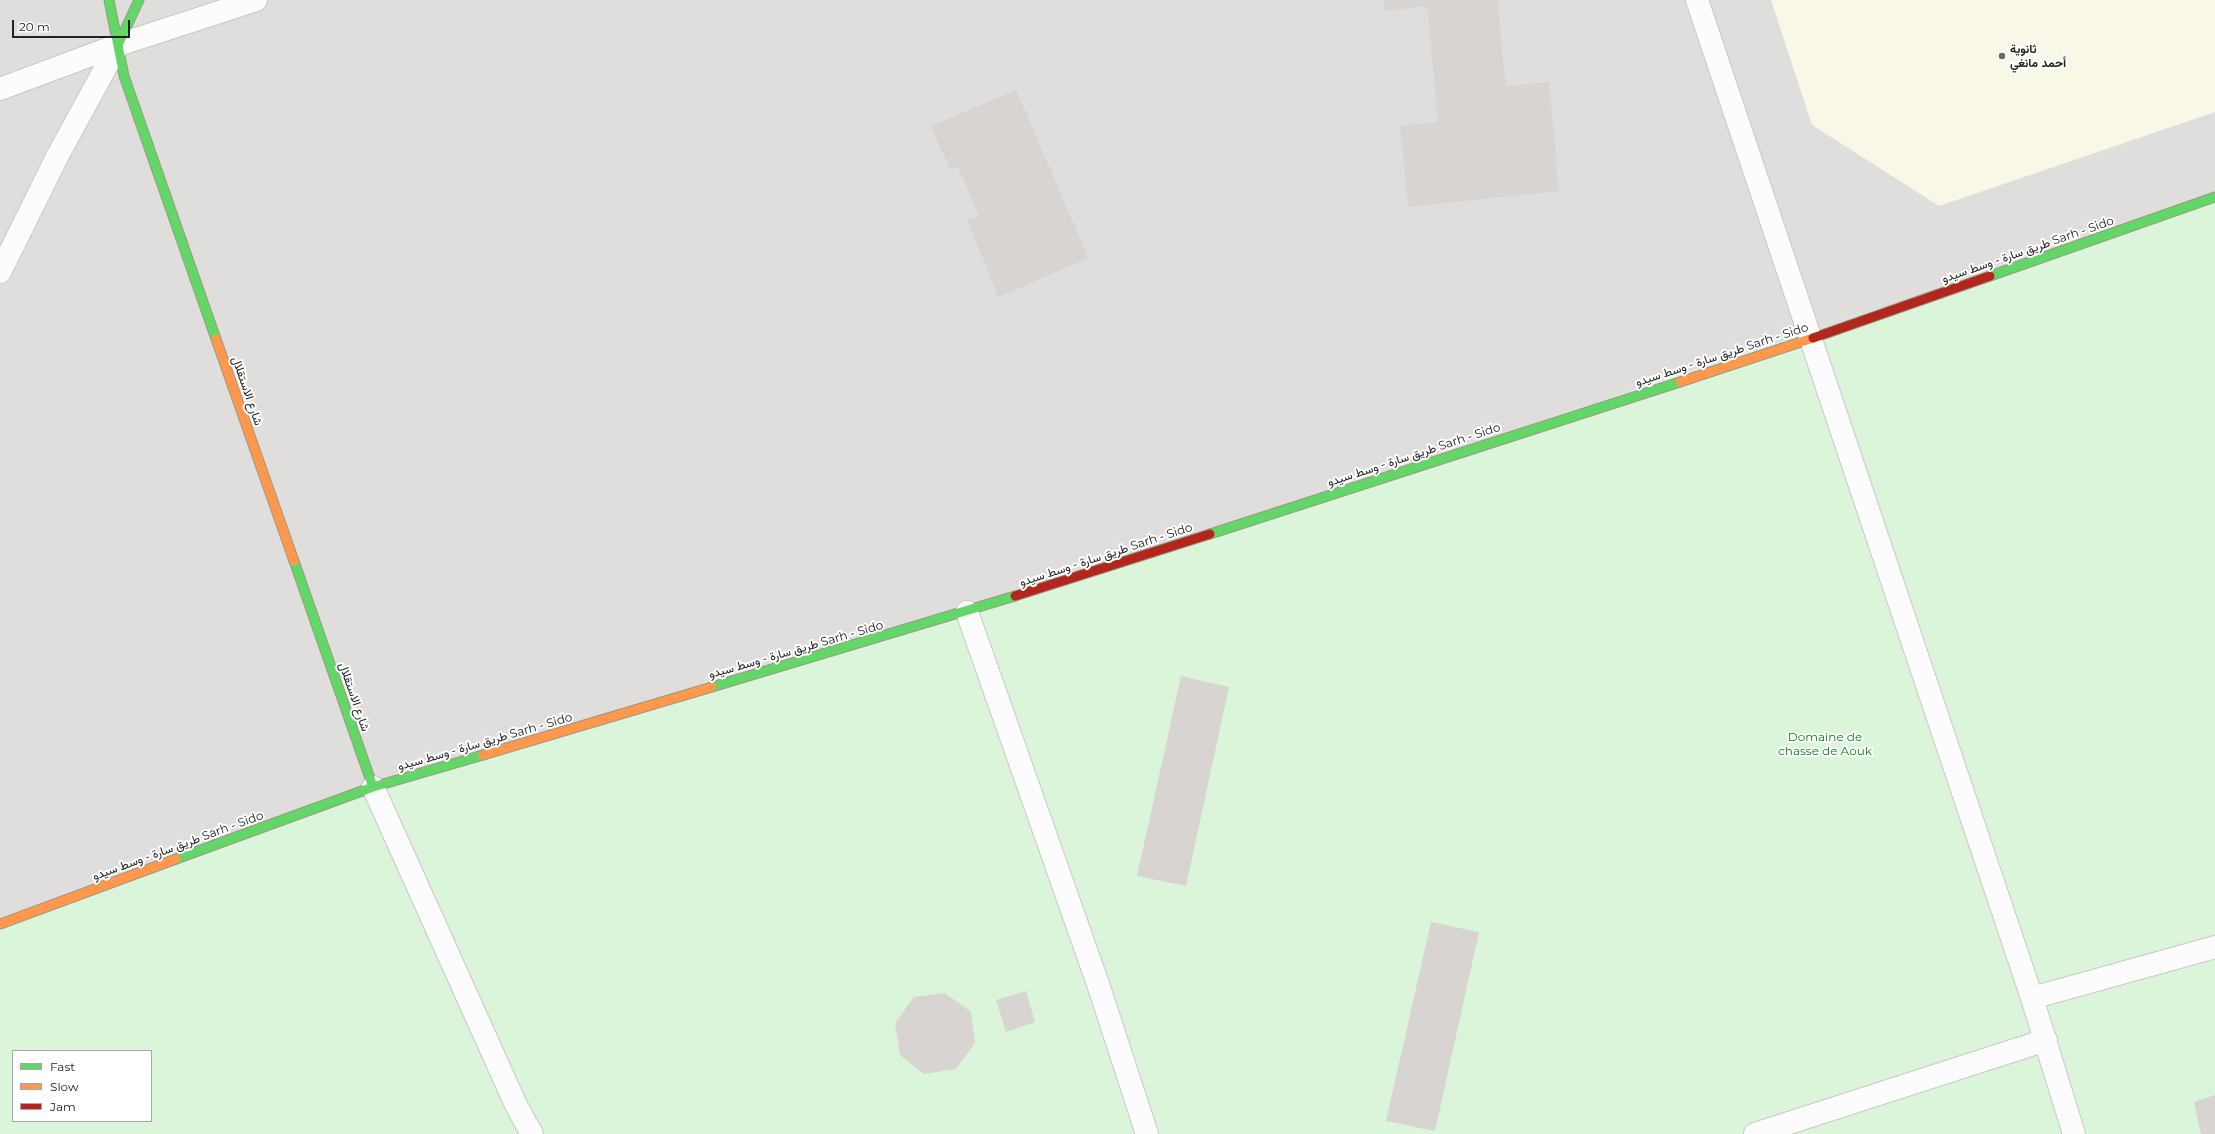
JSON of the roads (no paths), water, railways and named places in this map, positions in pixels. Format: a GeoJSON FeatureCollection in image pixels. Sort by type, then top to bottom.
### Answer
{"type":"FeatureCollection","features":[{"type":"Feature","properties":{"kind":"main road","name":"شارع الاستقلال"},"geometry":{"type":"LineString","coordinates":[[109,0],[124,76],[373,787]]}},
{"type":"Feature","properties":{"kind":"main road"},"geometry":{"type":"LineString","coordinates":[[118,45],[139,0]]}},
{"type":"Feature","properties":{"kind":"main road","name":"طريق سارة - وسط سيدو Sarh - Sido"},"geometry":{"type":"LineString","coordinates":[[0,924],[373,787],[967,612],[1811,339],[2215,197]]}},
{"type":"Feature","properties":{"kind":"street"},"geometry":{"type":"LineString","coordinates":[[0,89],[118,45],[256,0]]}},
{"type":"Feature","properties":{"kind":"street"},"geometry":{"type":"LineString","coordinates":[[1697,0],[2046,1040],[2074,1134]]}},
{"type":"Feature","properties":{"kind":"street"},"geometry":{"type":"LineString","coordinates":[[0,272],[58,155],[118,45]]}},
{"type":"Feature","properties":{"kind":"street"},"geometry":{"type":"LineString","coordinates":[[967,612],[1098,984],[1147,1134]]}},
{"type":"Feature","properties":{"kind":"street"},"geometry":{"type":"LineString","coordinates":[[373,787],[516,1105],[532,1134]]}},
{"type":"Feature","properties":{"kind":"street"},"geometry":{"type":"LineString","coordinates":[[2032,998],[2215,947]]}},
{"type":"Feature","properties":{"kind":"street"},"geometry":{"type":"LineString","coordinates":[[1755,1134],[2046,1040]]}},
{"type":"Feature","properties":{"kind":"place","name":"ثانوية أحمد مانغي"},"geometry":{"type":"Point","coordinates":[2002,56]}},
{"type":"Feature","properties":{"kind":"park label","name":"Domaine de chasse de Aouk"},"geometry":{"type":"Point","coordinates":[1825,744]}}]}
